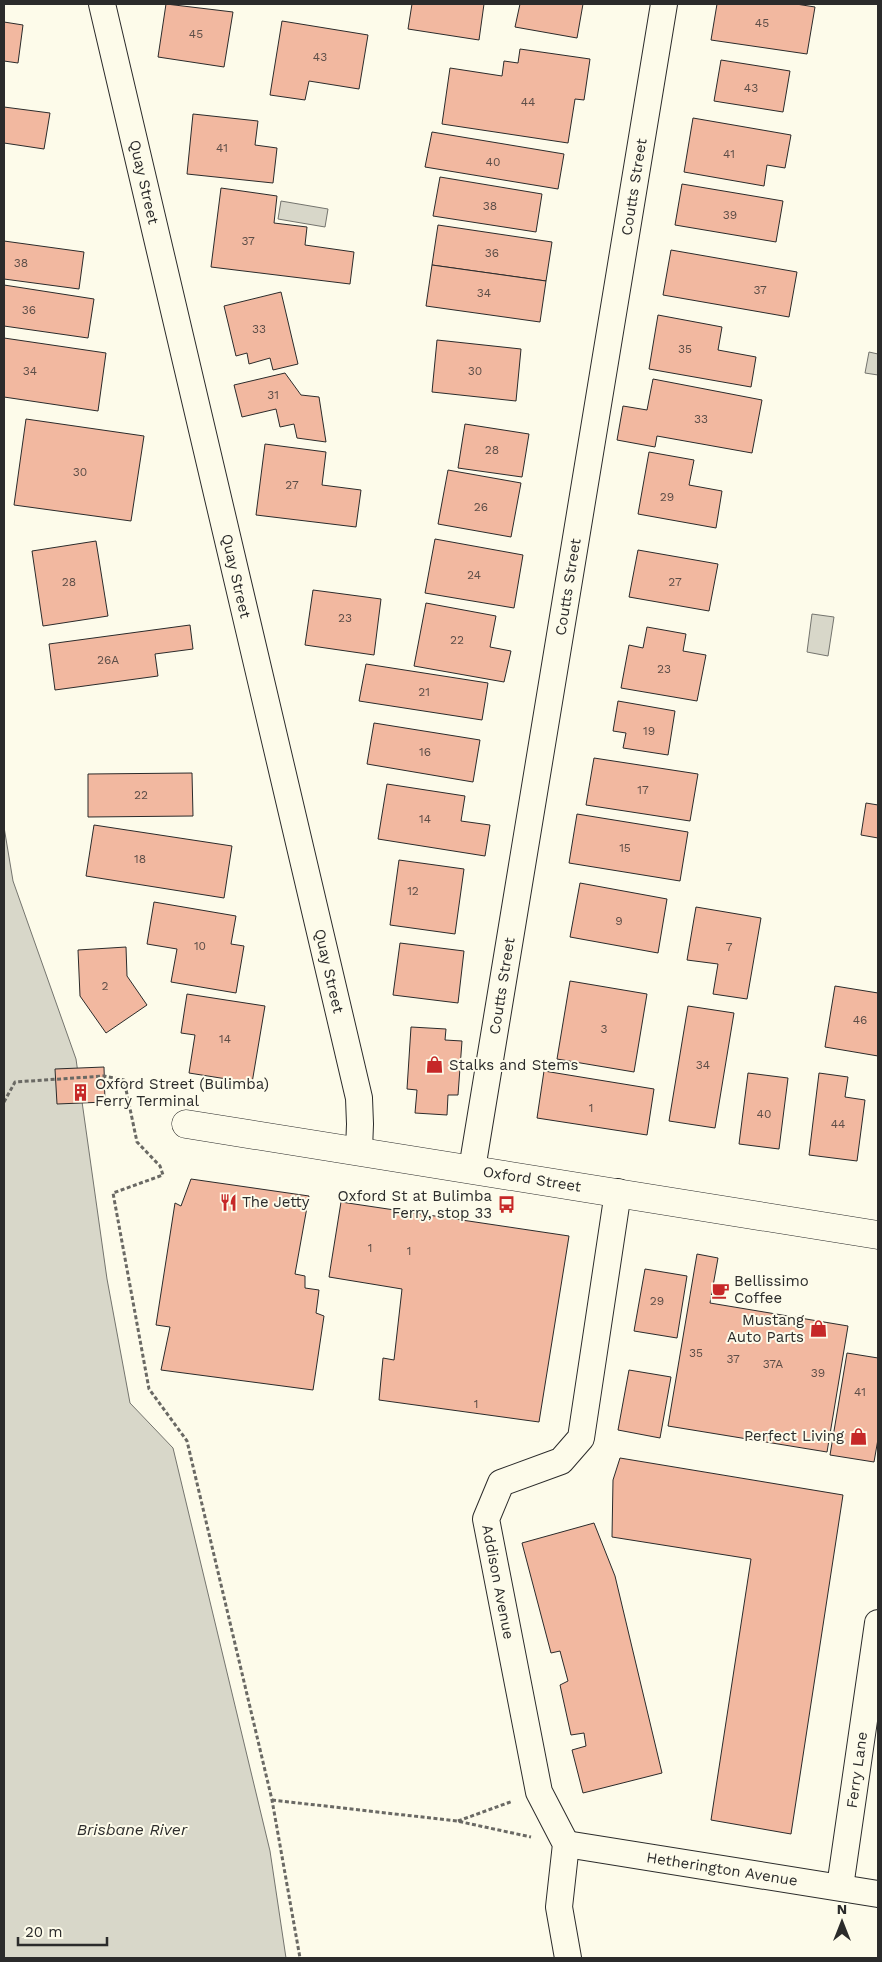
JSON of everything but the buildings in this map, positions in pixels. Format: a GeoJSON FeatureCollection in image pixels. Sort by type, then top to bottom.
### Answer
{"type":"FeatureCollection","features":[{"type":"Feature","properties":{"kind":"street","name":"Quay Street"},"geometry":{"type":"LineString","coordinates":[[102,4],[359,1098],[359,1150]]}},
{"type":"Feature","properties":{"kind":"street","name":"Coutts Street"},"geometry":{"type":"LineString","coordinates":[[472,1169],[664,4]]}},
{"type":"Feature","properties":{"kind":"street","name":"Oxford Street"},"geometry":{"type":"LineString","coordinates":[[186,1124],[878,1234]]}},
{"type":"Feature","properties":{"kind":"street","name":"Addison Avenue"},"geometry":{"type":"LineString","coordinates":[[566,1844],[539,1792],[486,1518],[500,1483],[561,1461],[581,1438],[618,1192]]}},
{"type":"Feature","properties":{"kind":"street","name":"Ferry Lane"},"geometry":{"type":"LineString","coordinates":[[840,1887],[878,1624]]}},
{"type":"Feature","properties":{"kind":"street","name":"Hetherington Avenue"},"geometry":{"type":"LineString","coordinates":[[566,1844],[878,1894]]}},
{"type":"Feature","properties":{"kind":"street"},"geometry":{"type":"LineString","coordinates":[[566,1844],[559,1907],[568,1958]]}},
{"type":"Feature","properties":{"kind":"path"},"geometry":{"type":"LineString","coordinates":[[4,1102],[15,1082],[104,1076],[124,1080],[137,1142],[160,1166],[163,1175],[113,1192],[120,1237],[149,1389],[187,1441],[272,1800],[300,1958]]}},
{"type":"Feature","properties":{"kind":"path"},"geometry":{"type":"LineString","coordinates":[[457,1821],[539,1792]]}},
{"type":"Feature","properties":{"kind":"path"},"geometry":{"type":"LineString","coordinates":[[272,1800],[457,1821],[566,1844]]}},
{"type":"Feature","properties":{"kind":"water"},"geometry":{"type":"Polygon","coordinates":[[[281,201],[328,209],[325,227],[278,219],[281,201]]]}},
{"type":"Feature","properties":{"kind":"water"},"geometry":{"type":"Polygon","coordinates":[[[869,352],[878,354],[878,375],[865,373],[869,352]]]}},
{"type":"Feature","properties":{"kind":"water"},"geometry":{"type":"Polygon","coordinates":[[[812,614],[834,617],[828,656],[807,652],[812,614]]]}},
{"type":"Feature","properties":{"kind":"water","name":"Brisbane River"},"geometry":{"type":"Polygon","coordinates":[[[4,827],[13,881],[76,1059],[107,1279],[130,1403],[173,1448],[270,1851],[286,1958],[4,1958],[4,827]]]}},
{"type":"Feature","properties":{"kind":"place","name":"Stalks and Stems"},"geometry":{"type":"Point","coordinates":[435,1065]}},
{"type":"Feature","properties":{"kind":"place","name":"Oxford Street (Bulimba) Ferry Terminal"},"geometry":{"type":"Point","coordinates":[81,1093]}},
{"type":"Feature","properties":{"kind":"place","name":"The Jetty"},"geometry":{"type":"Point","coordinates":[228,1202]}},
{"type":"Feature","properties":{"kind":"place","name":"Oxford St at Bulimba Ferry, stop 33"},"geometry":{"type":"Point","coordinates":[506,1205]}},
{"type":"Feature","properties":{"kind":"place","name":"Bellissimo Coffee"},"geometry":{"type":"Point","coordinates":[720,1290]}},
{"type":"Feature","properties":{"kind":"place","name":"Mustang Auto Parts"},"geometry":{"type":"Point","coordinates":[818,1329]}},
{"type":"Feature","properties":{"kind":"place","name":"Perfect Living"},"geometry":{"type":"Point","coordinates":[858,1436]}}]}
